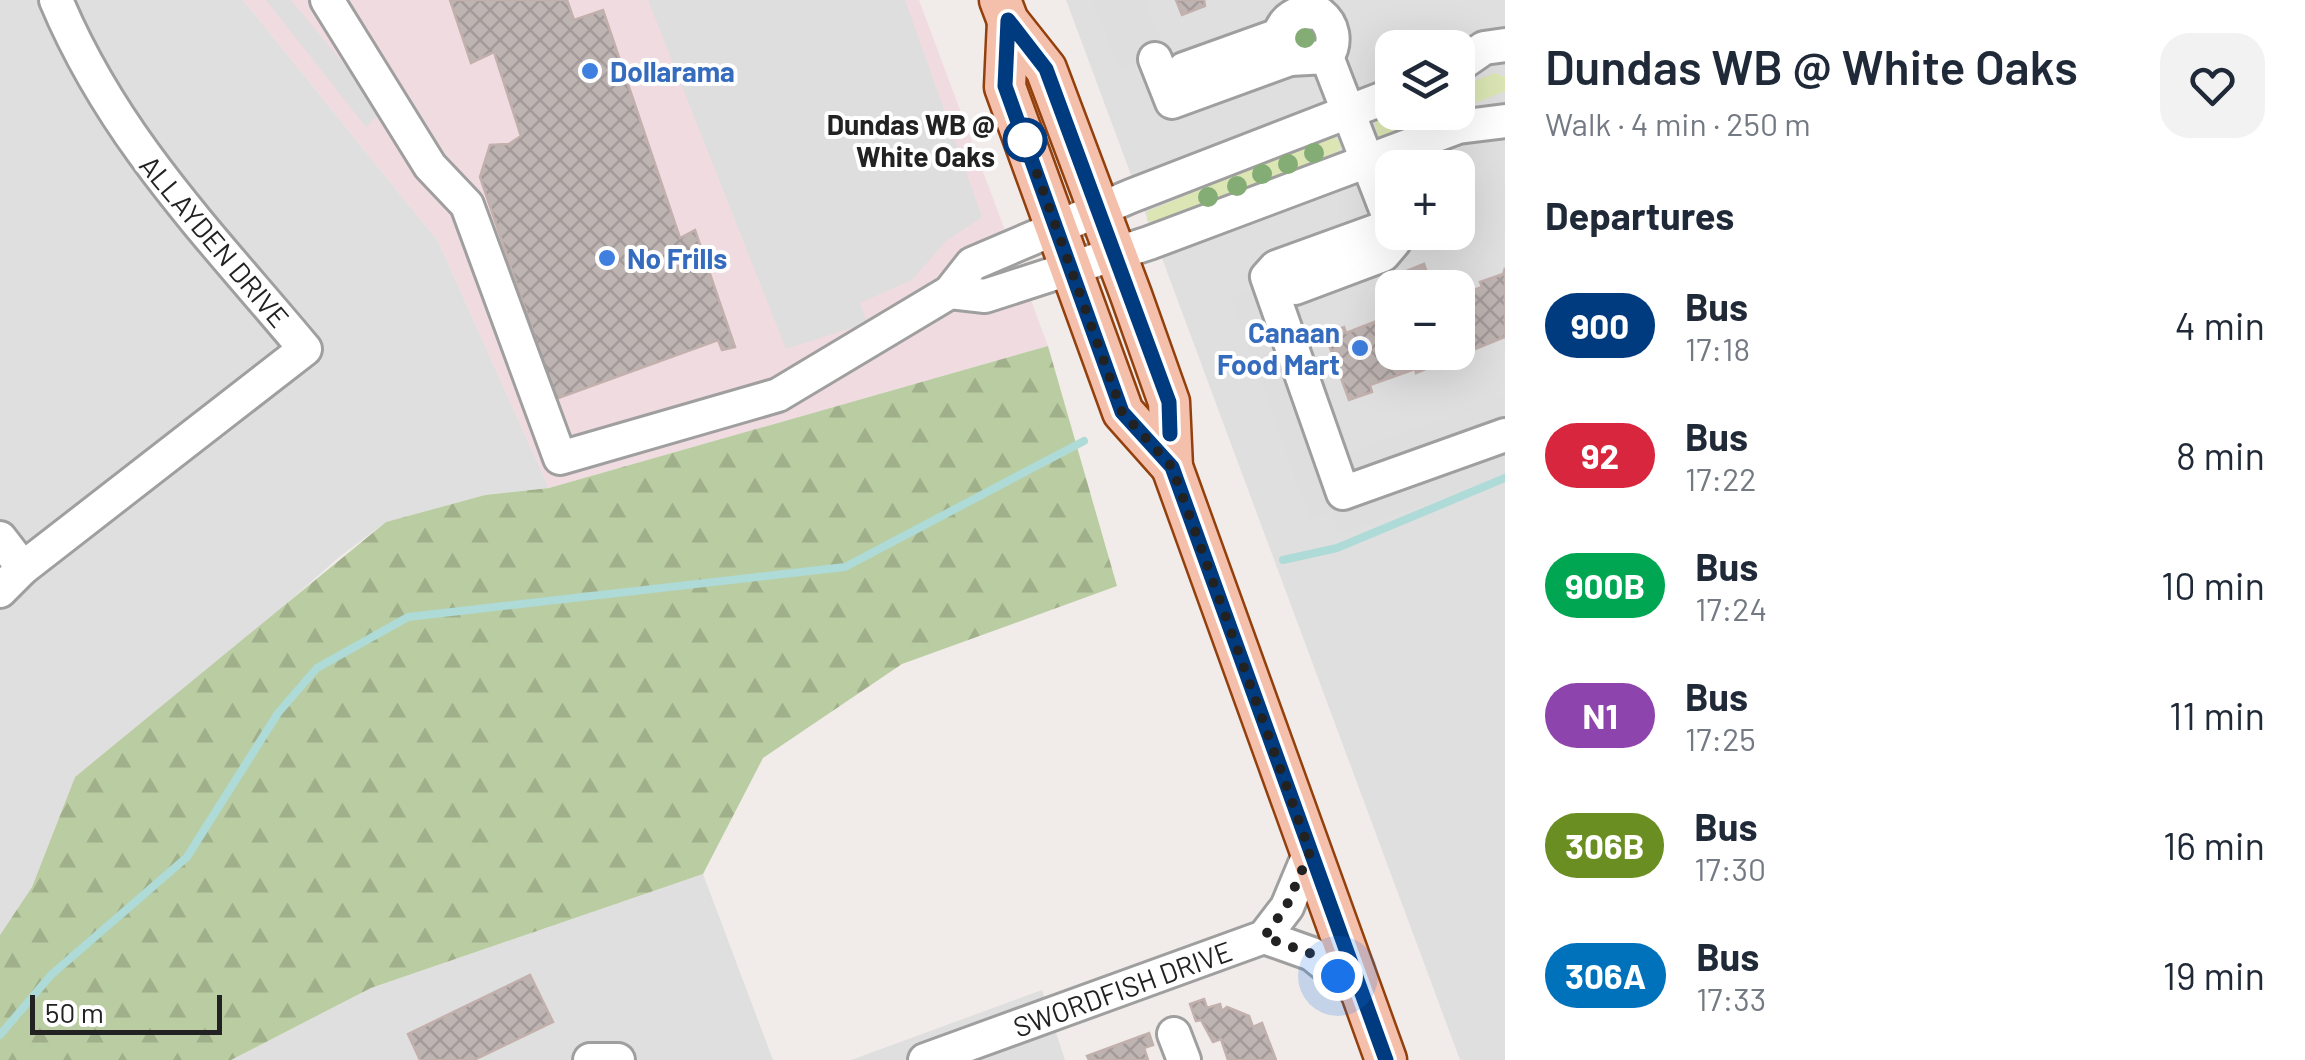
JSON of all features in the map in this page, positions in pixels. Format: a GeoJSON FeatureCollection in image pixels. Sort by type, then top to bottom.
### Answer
{"type":"FeatureCollection","features":[{"type":"Feature","properties":{"kind":"main road"},"geometry":{"type":"LineString","coordinates":[[1004,10],[1046,69],[1116,253],[1169,402],[1172,467],[1386,1060]]}},
{"type":"Feature","properties":{"kind":"main road"},"geometry":{"type":"LineString","coordinates":[[1004,10],[1005,86],[1122,412],[1172,467]]}},
{"type":"Feature","properties":{"kind":"street","name":"ALLAYDEN DRIVE"},"geometry":{"type":"LineString","coordinates":[[11,580],[305,349],[130,140],[81,60],[56,0]]}},
{"type":"Feature","properties":{"kind":"street"},"geometry":{"type":"LineString","coordinates":[[328,0],[430,166],[466,205],[560,458],[778,395],[950,292],[972,264],[1064,248],[1116,253],[1458,127],[1505,121]]}},
{"type":"Feature","properties":{"kind":"street"},"geometry":{"type":"LineString","coordinates":[[1284,47],[1293,15],[1320,14],[1332,33],[1327,56],[1375,179]]}},
{"type":"Feature","properties":{"kind":"street"},"geometry":{"type":"LineString","coordinates":[[1475,54],[1484,48],[1505,46]]}},
{"type":"Feature","properties":{"kind":"street"},"geometry":{"type":"LineString","coordinates":[[1170,64],[1284,47],[1327,56]]}},
{"type":"Feature","properties":{"kind":"street"},"geometry":{"type":"LineString","coordinates":[[1064,248],[1100,210],[1375,102]]}},
{"type":"Feature","properties":{"kind":"street"},"geometry":{"type":"LineString","coordinates":[[1375,234],[1276,267],[1267,277],[1343,492],[1505,435]]}},
{"type":"Feature","properties":{"kind":"street"},"geometry":{"type":"LineString","coordinates":[[1295,288],[1383,255],[1387,250]]}},
{"type":"Feature","properties":{"kind":"street"},"geometry":{"type":"LineString","coordinates":[[0,538],[11,580]]}},
{"type":"Feature","properties":{"kind":"street","name":"SWORDFISH DRIVE"},"geometry":{"type":"LineString","coordinates":[[925,1060],[1264,937],[1286,907],[1310,852]]}},
{"type":"Feature","properties":{"kind":"street","name":"SWORDFISH DRIVE"},"geometry":{"type":"LineString","coordinates":[[1264,937],[1312,954],[1365,998]]}},
{"type":"Feature","properties":{"kind":"street"},"geometry":{"type":"LineString","coordinates":[[590,1060],[618,1060]]}},
{"type":"Feature","properties":{"kind":"shaded area"},"geometry":{"type":"Polygon","coordinates":[[[0,0],[243,0],[438,241],[549,488],[485,495],[386,522],[338,558],[217,665],[75,777],[32,887],[0,935],[0,0]]]}},
{"type":"Feature","properties":{"kind":"shaded area"},"geometry":{"type":"Polygon","coordinates":[[[243,0],[919,0],[1048,346],[549,488],[438,241],[243,0]]]}},
{"type":"Feature","properties":{"kind":"shaded area"},"geometry":{"type":"Polygon","coordinates":[[[266,0],[291,0],[382,111],[366,127],[266,0]]]}},
{"type":"Feature","properties":{"kind":"shaded area"},"geometry":{"type":"Polygon","coordinates":[[[648,0],[905,0],[982,217],[945,242],[912,280],[860,303],[867,323],[786,349],[648,0]]]}},
{"type":"Feature","properties":{"kind":"shaded area"},"geometry":{"type":"Polygon","coordinates":[[[1066,0],[1505,0],[1505,1060],[1460,1060],[1066,0]]]}},
{"type":"Feature","properties":{"kind":"shaded area"},"geometry":{"type":"Polygon","coordinates":[[[1093,0],[1145,0],[1165,51],[1119,69],[1093,0]]]}},
{"type":"Feature","properties":{"kind":"shaded area"},"geometry":{"type":"Polygon","coordinates":[[[1281,278],[1344,454],[1505,396],[1505,477],[1340,534],[1332,511],[1310,519],[1230,297],[1281,278]]]}},
{"type":"Feature","properties":{"kind":"shaded area"},"geometry":{"type":"Polygon","coordinates":[[[703,874],[773,1060],[231,1060],[371,988],[703,874]]]}},
{"type":"Feature","properties":{"kind":"shaded area"},"geometry":{"type":"Polygon","coordinates":[[[1042,990],[1065,1060],[851,1060],[1042,990]]]}},
{"type":"Feature","properties":{"kind":"green space"},"geometry":{"type":"Polygon","coordinates":[[[1495,73],[1505,77],[1505,91],[1475,103],[1475,81],[1495,73]]]}},
{"type":"Feature","properties":{"kind":"green space"},"geometry":{"type":"Polygon","coordinates":[[[1376,130],[1406,130],[1384,138],[1376,130]]]}},
{"type":"Feature","properties":{"kind":"green space"},"geometry":{"type":"Polygon","coordinates":[[[1333,135],[1342,145],[1335,156],[1163,222],[1147,221],[1148,211],[1333,135]]]}},
{"type":"Feature","properties":{"kind":"green space"},"geometry":{"type":"Polygon","coordinates":[[[1048,346],[1117,586],[902,664],[763,758],[703,874],[371,988],[231,1060],[0,1060],[0,935],[32,887],[75,777],[386,522],[485,495],[549,488],[1048,346]]]}},
{"type":"Feature","properties":{"kind":"building"},"geometry":{"type":"Polygon","coordinates":[[[450,0],[567,0],[574,20],[603,10],[680,238],[695,230],[735,347],[722,350],[718,340],[556,399],[480,177],[490,145],[509,144],[521,136],[494,52],[471,63],[450,0]]]}},
{"type":"Feature","properties":{"kind":"building"},"geometry":{"type":"Polygon","coordinates":[[[1176,0],[1204,0],[1205,6],[1182,15],[1176,0]]]}},
{"type":"Feature","properties":{"kind":"building"},"geometry":{"type":"Polygon","coordinates":[[[1505,268],[1505,337],[1475,349],[1475,290],[1482,287],[1480,282],[1503,274],[1505,268]]]}},
{"type":"Feature","properties":{"kind":"building"},"geometry":{"type":"Polygon","coordinates":[[[1375,322],[1375,370],[1412,370],[1370,385],[1372,392],[1349,400],[1325,334],[1344,327],[1346,333],[1375,322]]]}},
{"type":"Feature","properties":{"kind":"building"},"geometry":{"type":"Polygon","coordinates":[[[530,975],[553,1022],[474,1060],[420,1060],[408,1034],[530,975]]]}},
{"type":"Feature","properties":{"kind":"building"},"geometry":{"type":"Polygon","coordinates":[[[1204,999],[1207,1008],[1220,1004],[1222,1011],[1227,1007],[1249,1016],[1253,1027],[1262,1023],[1276,1060],[1228,1060],[1221,1039],[1213,1042],[1201,1020],[1196,1021],[1190,1004],[1204,999]]]}},
{"type":"Feature","properties":{"kind":"building"},"geometry":{"type":"Polygon","coordinates":[[[1149,1033],[1153,1045],[1144,1048],[1148,1060],[1089,1060],[1087,1056],[1149,1033]]]}},
{"type":"Feature","properties":{"kind":"waterway"},"geometry":{"type":"LineString","coordinates":[[0,1035],[51,975],[187,857],[278,713],[317,668],[408,617],[845,567],[1084,441]]}},
{"type":"Feature","properties":{"kind":"waterway"},"geometry":{"type":"LineString","coordinates":[[1283,560],[1337,548],[1505,478]]}},
{"type":"Feature","properties":{"kind":"bus line","name":"900"},"geometry":{"type":"LineString","coordinates":[[1170,434],[1169,402],[1046,69],[1008,20],[1005,86],[1122,412],[1172,467],[1386,1060]]}},
{"type":"Feature","properties":{"kind":"place","name":"Dollarama"},"geometry":{"type":"Point","coordinates":[590,71]}},
{"type":"Feature","properties":{"kind":"place","name":"Dundas WB @ White Oaks"},"geometry":{"type":"Point","coordinates":[1025,140]}},
{"type":"Feature","properties":{"kind":"place","name":"No Frills"},"geometry":{"type":"Point","coordinates":[607,258]}},
{"type":"Feature","properties":{"kind":"place","name":"Canaan Food Mart"},"geometry":{"type":"Point","coordinates":[1360,348]}},
{"type":"Feature","properties":{"kind":"route"},"geometry":{"type":"LineString","coordinates":[[1025,140],[1122,412],[1172,467],[1310,852],[1286,907],[1264,937],[1312,954],[1338,976]]}}]}
